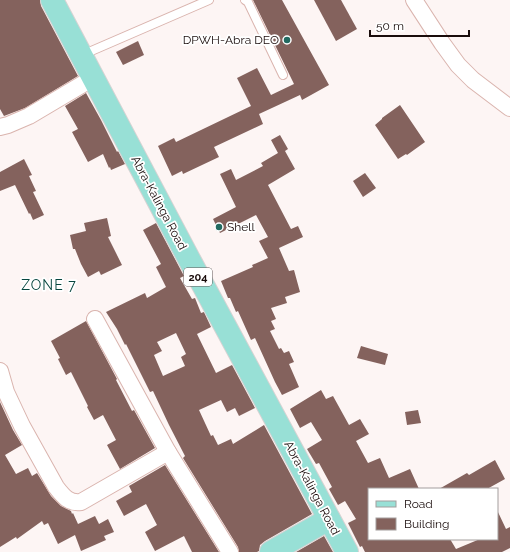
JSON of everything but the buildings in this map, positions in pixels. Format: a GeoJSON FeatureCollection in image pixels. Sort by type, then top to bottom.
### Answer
{"type":"FeatureCollection","features":[{"type":"Feature","properties":{"kind":"main road","name":"Abra-Kalinga Road"},"geometry":{"type":"LineString","coordinates":[[52,0],[192,266],[347,552]]}},
{"type":"Feature","properties":{"kind":"main road"},"geometry":{"type":"LineString","coordinates":[[271,552],[329,520]]}},
{"type":"Feature","properties":{"kind":"street"},"geometry":{"type":"LineString","coordinates":[[414,0],[458,66],[510,108]]}},
{"type":"Feature","properties":{"kind":"street"},"geometry":{"type":"LineString","coordinates":[[0,127],[29,116],[93,78]]}},
{"type":"Feature","properties":{"kind":"street"},"geometry":{"type":"LineString","coordinates":[[95,320],[168,452],[230,552]]}},
{"type":"Feature","properties":{"kind":"street"},"geometry":{"type":"LineString","coordinates":[[0,371],[6,392],[22,426],[56,487],[72,502],[81,502],[168,452]]}},
{"type":"Feature","properties":{"kind":"lane"},"geometry":{"type":"LineString","coordinates":[[81,55],[209,0]]}},
{"type":"Feature","properties":{"kind":"lane"},"geometry":{"type":"LineString","coordinates":[[245,0],[248,2],[282,75]]}},
{"type":"Feature","properties":{"kind":"place","name":"DPWH-Abra DEO"},"geometry":{"type":"Point","coordinates":[287,40]}},
{"type":"Feature","properties":{"kind":"place","name":"Shell"},"geometry":{"type":"Point","coordinates":[219,227]}},
{"type":"Feature","properties":{"kind":"district","name":"ZONE 7"},"geometry":{"type":"Point","coordinates":[49,285]}}]}
